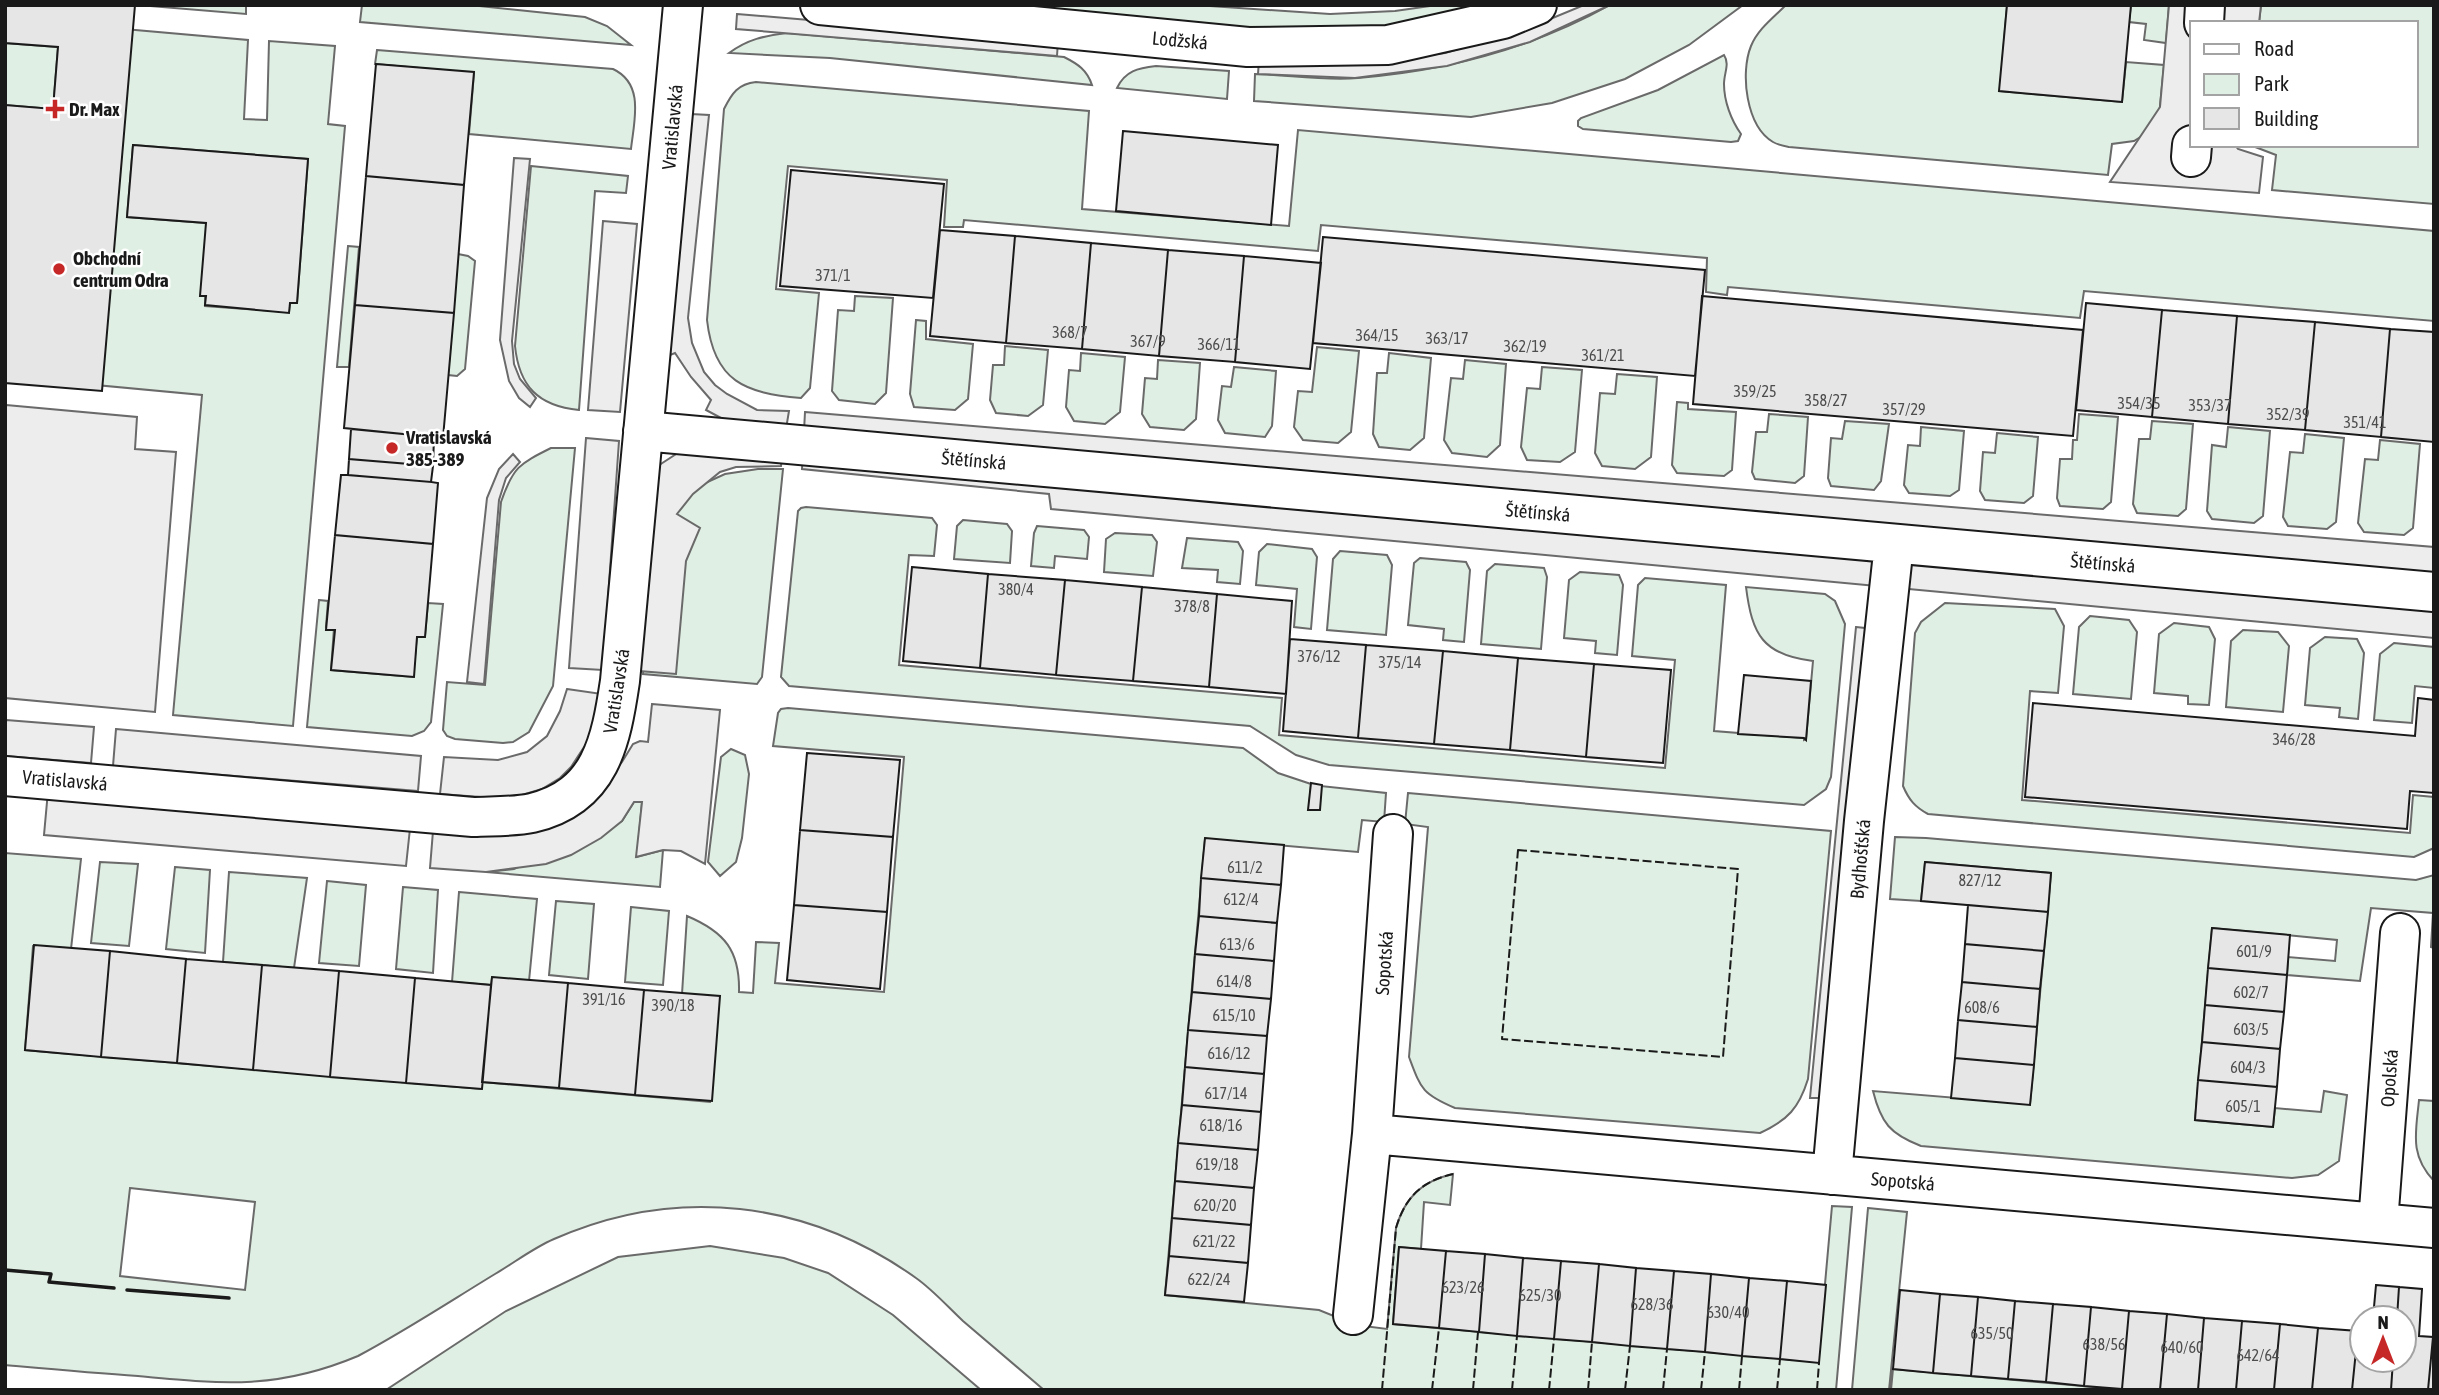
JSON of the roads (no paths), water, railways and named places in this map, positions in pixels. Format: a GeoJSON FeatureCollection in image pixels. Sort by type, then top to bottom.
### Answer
{"type":"FeatureCollection","features":[{"type":"Feature","properties":{"kind":"street","name":"Vratislavská"},"geometry":{"type":"LineString","coordinates":[[5,776],[473,817],[533,813],[562,802],[585,783],[604,757],[614,722],[620,681],[683,5]]}},
{"type":"Feature","properties":{"kind":"street","name":"Lodžská"},"geometry":{"type":"LineString","coordinates":[[820,5],[1248,47],[1388,45],[1503,19],[1536,5]]}},
{"type":"Feature","properties":{"kind":"street","name":"Štětínská"},"geometry":{"type":"LineString","coordinates":[[643,431],[2434,593]]}},
{"type":"Feature","properties":{"kind":"street","name":"Bydhošťská"},"geometry":{"type":"LineString","coordinates":[[1832,1175],[1864,821],[1894,544]]}},
{"type":"Feature","properties":{"kind":"street","name":"Sopotská"},"geometry":{"type":"LineString","coordinates":[[1353,1315],[1373,1134],[1393,834]]}},
{"type":"Feature","properties":{"kind":"street","name":"Opolská"},"geometry":{"type":"LineString","coordinates":[[2378,1223],[2400,933]]}},
{"type":"Feature","properties":{"kind":"street","name":"Sopotská"},"geometry":{"type":"LineString","coordinates":[[1373,1134],[2434,1228]]}},
{"type":"Feature","properties":{"kind":"place","name":"Dr. Max"},"geometry":{"type":"Point","coordinates":[55,109]}},
{"type":"Feature","properties":{"kind":"place","name":"Obchodní centrum Odra"},"geometry":{"type":"Point","coordinates":[59,269]}},
{"type":"Feature","properties":{"kind":"place","name":"Vratislavská 385-389"},"geometry":{"type":"Point","coordinates":[392,448]}}]}
